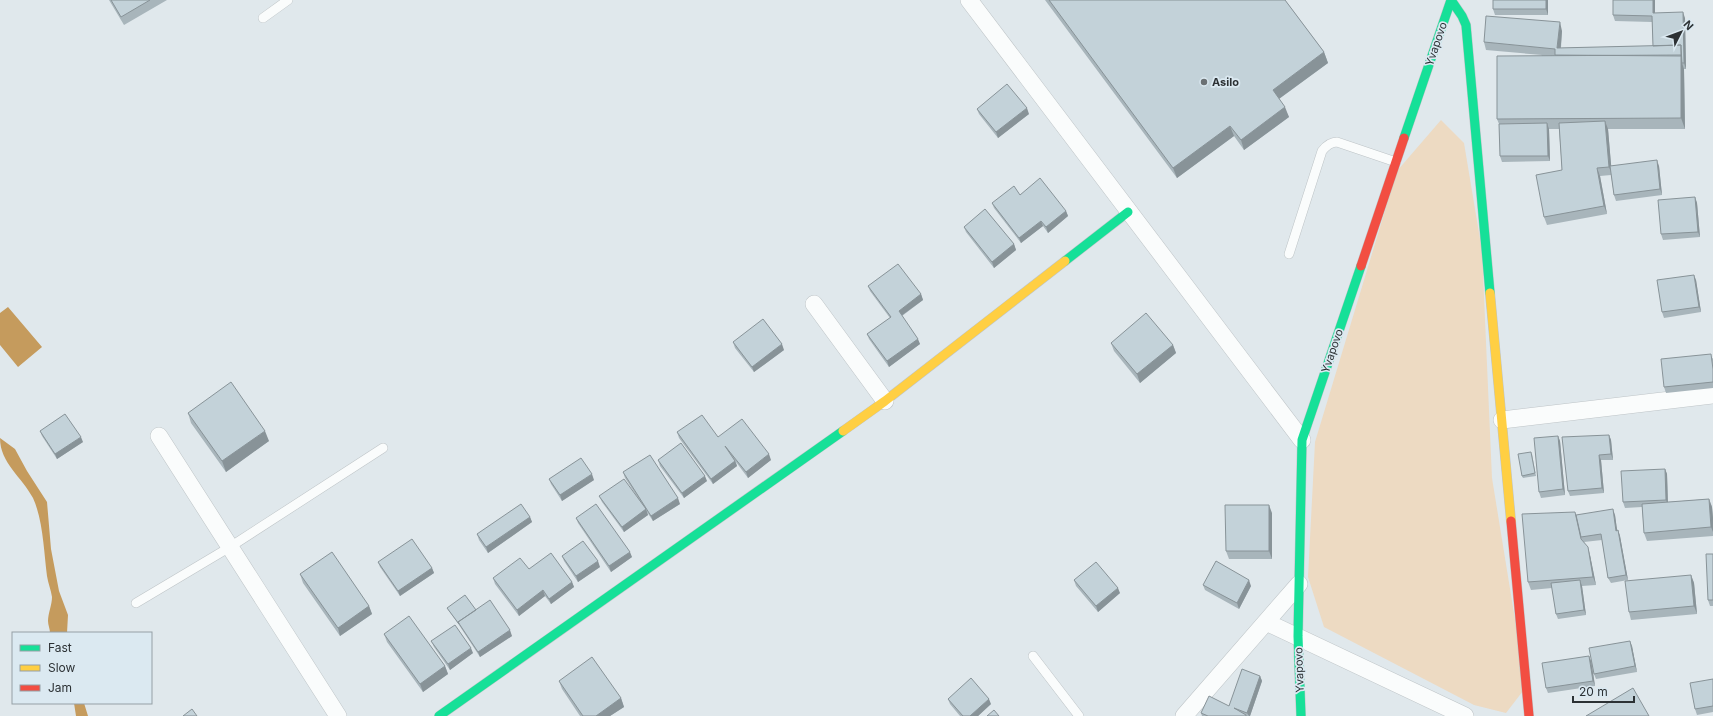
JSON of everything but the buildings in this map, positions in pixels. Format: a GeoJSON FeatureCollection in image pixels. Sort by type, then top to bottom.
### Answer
{"type":"FeatureCollection","features":[{"type":"Feature","properties":{"kind":"street"},"geometry":{"type":"LineString","coordinates":[[969,0],[1302,440]]}},
{"type":"Feature","properties":{"kind":"street"},"geometry":{"type":"LineString","coordinates":[[1451,0],[1462,16],[1466,25],[1530,716]]}},
{"type":"Feature","properties":{"kind":"street","name":"Yvapovo"},"geometry":{"type":"LineString","coordinates":[[1301,716],[1298,636],[1302,440],[1451,0]]}},
{"type":"Feature","properties":{"kind":"street"},"geometry":{"type":"LineString","coordinates":[[439,716],[885,401],[1128,212]]}},
{"type":"Feature","properties":{"kind":"street"},"geometry":{"type":"LineString","coordinates":[[814,304],[885,401]]}},
{"type":"Feature","properties":{"kind":"street"},"geometry":{"type":"LineString","coordinates":[[1502,420],[1713,395]]}},
{"type":"Feature","properties":{"kind":"street"},"geometry":{"type":"LineString","coordinates":[[159,436],[338,716]]}},
{"type":"Feature","properties":{"kind":"street"},"geometry":{"type":"LineString","coordinates":[[1184,716],[1299,584]]}},
{"type":"Feature","properties":{"kind":"street"},"geometry":{"type":"LineString","coordinates":[[1266,622],[1465,716]]}},
{"type":"Feature","properties":{"kind":"lane"},"geometry":{"type":"LineString","coordinates":[[263,18],[288,0]]}},
{"type":"Feature","properties":{"kind":"lane"},"geometry":{"type":"LineString","coordinates":[[1289,254],[1322,151],[1325,146],[1333,142],[1337,142],[1396,162]]}},
{"type":"Feature","properties":{"kind":"lane"},"geometry":{"type":"LineString","coordinates":[[136,603],[230,547],[383,448]]}},
{"type":"Feature","properties":{"kind":"lane"},"geometry":{"type":"LineString","coordinates":[[1032,656],[1079,716]]}},
{"type":"Feature","properties":{"kind":"shaded area"},"geometry":{"type":"Polygon","coordinates":[[[1441,120],[1464,143],[1482,251],[1492,478],[1526,687],[1506,713],[1474,705],[1324,627],[1308,577],[1315,442],[1397,171],[1441,120]]]}},
{"type":"Feature","properties":{"kind":"shaded area"},"geometry":{"type":"Polygon","coordinates":[[[8,307],[42,347],[18,367],[0,345],[0,313],[8,307]]]}},
{"type":"Feature","properties":{"kind":"shaded area"},"geometry":{"type":"Polygon","coordinates":[[[0,438],[15,449],[47,502],[51,549],[59,591],[68,615],[67,632],[50,632],[48,621],[52,597],[47,576],[43,536],[39,516],[33,498],[12,470],[1,447],[0,438]]]}},
{"type":"Feature","properties":{"kind":"shaded area"},"geometry":{"type":"Polygon","coordinates":[[[74,704],[84,704],[88,716],[76,716],[74,704]]]}},
{"type":"Feature","properties":{"kind":"traffic: fast"},"geometry":{"type":"LineString","coordinates":[[1451,0],[1462,16],[1466,25],[1490,293]]}},
{"type":"Feature","properties":{"kind":"traffic: fast"},"geometry":{"type":"LineString","coordinates":[[1404,138],[1451,0]]}},
{"type":"Feature","properties":{"kind":"traffic: fast"},"geometry":{"type":"LineString","coordinates":[[1065,261],[1128,212]]}},
{"type":"Feature","properties":{"kind":"traffic: fast"},"geometry":{"type":"LineString","coordinates":[[1301,716],[1298,636],[1302,440],[1361,266]]}},
{"type":"Feature","properties":{"kind":"traffic: fast"},"geometry":{"type":"LineString","coordinates":[[439,716],[843,431]]}},
{"type":"Feature","properties":{"kind":"traffic: slow"},"geometry":{"type":"LineString","coordinates":[[843,431],[885,401],[1065,261]]}},
{"type":"Feature","properties":{"kind":"traffic: slow"},"geometry":{"type":"LineString","coordinates":[[1490,293],[1511,521]]}},
{"type":"Feature","properties":{"kind":"traffic: jam"},"geometry":{"type":"LineString","coordinates":[[1361,266],[1404,138]]}},
{"type":"Feature","properties":{"kind":"traffic: jam"},"geometry":{"type":"LineString","coordinates":[[1511,521],[1529,716]]}},
{"type":"Feature","properties":{"kind":"place","name":"Asilo"},"geometry":{"type":"Point","coordinates":[1204,82]}}]}
